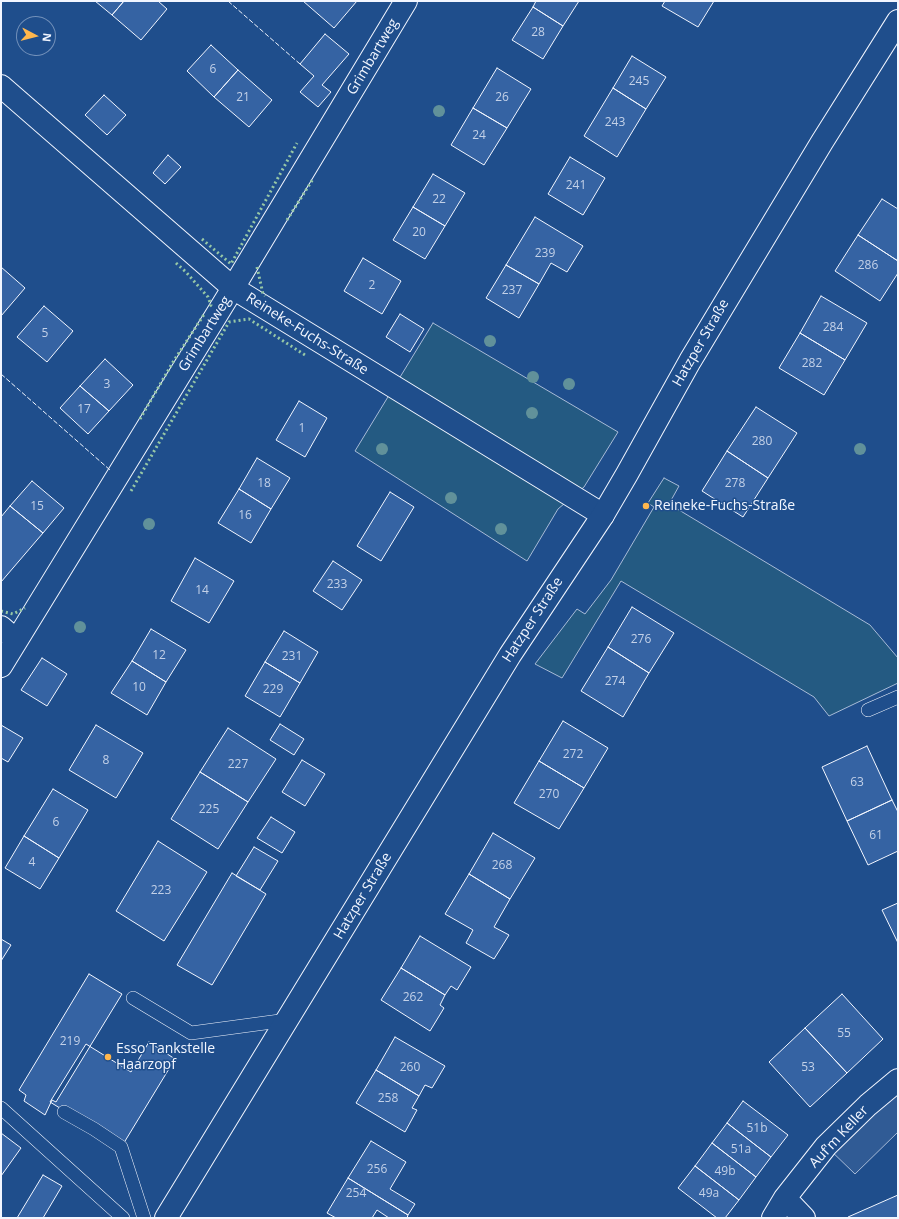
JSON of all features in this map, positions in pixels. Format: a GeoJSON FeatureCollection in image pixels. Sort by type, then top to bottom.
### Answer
{"type":"FeatureCollection","features":[{"type":"Feature","properties":{"kind":"street","name":"Grimbartweg"},"geometry":{"type":"LineString","coordinates":[[1,666],[9,633],[233,288],[406,1]]}},
{"type":"Feature","properties":{"kind":"street","name":"Hatzper Straße"},"geometry":{"type":"LineString","coordinates":[[166,1218],[510,655],[603,515],[694,354],[822,142],[898,21]]}},
{"type":"Feature","properties":{"kind":"street","name":"Reineke-Fuchs-Straße"},"geometry":{"type":"LineString","coordinates":[[1,86],[233,288],[603,515]]}},
{"type":"Feature","properties":{"kind":"street","name":"Auf'm Keller"},"geometry":{"type":"LineString","coordinates":[[773,1218],[785,1198],[826,1146],[868,1105],[898,1080]]}},
{"type":"Feature","properties":{"kind":"street"},"geometry":{"type":"LineString","coordinates":[[785,1198],[804,1218]]}},
{"type":"Feature","properties":{"kind":"lane"},"geometry":{"type":"LineString","coordinates":[[868,710],[898,697]]}},
{"type":"Feature","properties":{"kind":"lane"},"geometry":{"type":"LineString","coordinates":[[133,998],[190,1034],[287,1020]]}},
{"type":"Feature","properties":{"kind":"lane"},"geometry":{"type":"LineString","coordinates":[[1,1108],[123,1218]]}},
{"type":"Feature","properties":{"kind":"lane"},"geometry":{"type":"LineString","coordinates":[[64,1112],[94,1129],[121,1147],[144,1218]]}},
{"type":"Feature","properties":{"kind":"shaded area"},"geometry":{"type":"Polygon","coordinates":[[[433,323],[618,432],[584,487],[558,509],[527,561],[355,451],[433,323]]]}},
{"type":"Feature","properties":{"kind":"shaded area"},"geometry":{"type":"Polygon","coordinates":[[[664,478],[679,486],[669,504],[870,625],[898,658],[898,683],[829,716],[814,697],[621,581],[562,678],[535,664],[577,609],[585,614],[611,580],[654,507],[648,503],[664,478]]]}},
{"type":"Feature","properties":{"kind":"shaded area"},"geometry":{"type":"Polygon","coordinates":[[[898,1081],[898,1132],[855,1174],[826,1146],[898,1081]]]}},
{"type":"Feature","properties":{"kind":"building"},"geometry":{"type":"Polygon","coordinates":[[[95,1],[124,1],[112,15],[95,1]]]}},
{"type":"Feature","properties":{"kind":"building"},"geometry":{"type":"Polygon","coordinates":[[[124,1],[158,1],[167,9],[141,40],[112,15],[124,1]]]}},
{"type":"Feature","properties":{"kind":"building"},"geometry":{"type":"Polygon","coordinates":[[[303,1],[357,1],[334,28],[303,1]]]}},
{"type":"Feature","properties":{"kind":"building"},"geometry":{"type":"Polygon","coordinates":[[[536,1],[579,1],[563,26],[533,7],[536,1]]]}},
{"type":"Feature","properties":{"kind":"building"},"geometry":{"type":"Polygon","coordinates":[[[665,1],[714,1],[698,27],[662,6],[665,1]]]}},
{"type":"Feature","properties":{"kind":"building"},"geometry":{"type":"Polygon","coordinates":[[[533,7],[563,26],[543,59],[512,40],[533,7]]]}},
{"type":"Feature","properties":{"kind":"building"},"geometry":{"type":"Polygon","coordinates":[[[325,34],[349,54],[322,85],[331,92],[318,107],[300,92],[314,76],[300,64],[325,34]]]}},
{"type":"Feature","properties":{"kind":"building"},"geometry":{"type":"Polygon","coordinates":[[[211,45],[238,70],[214,97],[187,71],[211,45]]]}},
{"type":"Feature","properties":{"kind":"building"},"geometry":{"type":"Polygon","coordinates":[[[632,56],[666,77],[646,109],[613,88],[632,56]]]}},
{"type":"Feature","properties":{"kind":"building"},"geometry":{"type":"Polygon","coordinates":[[[497,68],[531,89],[507,128],[473,108],[497,68]]]}},
{"type":"Feature","properties":{"kind":"building"},"geometry":{"type":"Polygon","coordinates":[[[238,70],[272,100],[249,127],[214,97],[238,70]]]}},
{"type":"Feature","properties":{"kind":"building"},"geometry":{"type":"Polygon","coordinates":[[[613,88],[646,109],[617,157],[584,136],[613,88]]]}},
{"type":"Feature","properties":{"kind":"building"},"geometry":{"type":"Polygon","coordinates":[[[104,95],[126,115],[107,135],[85,115],[104,95]]]}},
{"type":"Feature","properties":{"kind":"building"},"geometry":{"type":"Polygon","coordinates":[[[473,108],[507,128],[484,165],[451,145],[473,108]]]}},
{"type":"Feature","properties":{"kind":"building"},"geometry":{"type":"Polygon","coordinates":[[[168,155],[181,167],[165,184],[153,173],[168,155]]]}},
{"type":"Feature","properties":{"kind":"building"},"geometry":{"type":"Polygon","coordinates":[[[570,157],[605,178],[583,215],[548,194],[570,157]]]}},
{"type":"Feature","properties":{"kind":"building"},"geometry":{"type":"Polygon","coordinates":[[[433,174],[465,193],[445,226],[413,207],[433,174]]]}},
{"type":"Feature","properties":{"kind":"building"},"geometry":{"type":"Polygon","coordinates":[[[882,199],[898,209],[898,261],[858,235],[882,199]]]}},
{"type":"Feature","properties":{"kind":"building"},"geometry":{"type":"Polygon","coordinates":[[[413,207],[445,226],[425,259],[393,240],[413,207]]]}},
{"type":"Feature","properties":{"kind":"building"},"geometry":{"type":"Polygon","coordinates":[[[535,217],[583,246],[567,272],[551,263],[539,284],[506,265],[535,217]]]}},
{"type":"Feature","properties":{"kind":"building"},"geometry":{"type":"Polygon","coordinates":[[[858,235],[898,261],[898,273],[880,301],[835,271],[858,235]]]}},
{"type":"Feature","properties":{"kind":"building"},"geometry":{"type":"Polygon","coordinates":[[[363,258],[401,281],[382,314],[344,291],[363,258]]]}},
{"type":"Feature","properties":{"kind":"building"},"geometry":{"type":"Polygon","coordinates":[[[506,265],[539,284],[519,318],[486,298],[506,265]]]}},
{"type":"Feature","properties":{"kind":"building"},"geometry":{"type":"Polygon","coordinates":[[[1,267],[25,288],[1,316],[1,267]]]}},
{"type":"Feature","properties":{"kind":"building"},"geometry":{"type":"Polygon","coordinates":[[[821,296],[867,323],[845,360],[800,333],[821,296]]]}},
{"type":"Feature","properties":{"kind":"building"},"geometry":{"type":"Polygon","coordinates":[[[44,306],[73,331],[47,362],[17,337],[44,306]]]}},
{"type":"Feature","properties":{"kind":"building"},"geometry":{"type":"Polygon","coordinates":[[[400,314],[424,329],[410,352],[386,337],[400,314]]]}},
{"type":"Feature","properties":{"kind":"building"},"geometry":{"type":"Polygon","coordinates":[[[800,333],[845,360],[824,395],[779,368],[800,333]]]}},
{"type":"Feature","properties":{"kind":"building"},"geometry":{"type":"Polygon","coordinates":[[[105,359],[133,385],[109,411],[80,386],[105,359]]]}},
{"type":"Feature","properties":{"kind":"building"},"geometry":{"type":"Polygon","coordinates":[[[80,386],[109,411],[88,434],[60,408],[80,386]]]}},
{"type":"Feature","properties":{"kind":"building"},"geometry":{"type":"Polygon","coordinates":[[[299,401],[327,418],[305,457],[276,440],[299,401]]]}},
{"type":"Feature","properties":{"kind":"building"},"geometry":{"type":"Polygon","coordinates":[[[756,407],[797,433],[768,478],[727,451],[756,407]]]}},
{"type":"Feature","properties":{"kind":"building"},"geometry":{"type":"Polygon","coordinates":[[[727,451],[768,478],[743,517],[702,491],[727,451]]]}},
{"type":"Feature","properties":{"kind":"building"},"geometry":{"type":"Polygon","coordinates":[[[257,458],[290,478],[271,509],[239,489],[257,458]]]}},
{"type":"Feature","properties":{"kind":"building"},"geometry":{"type":"Polygon","coordinates":[[[32,481],[64,508],[43,533],[10,506],[32,481]]]}},
{"type":"Feature","properties":{"kind":"building"},"geometry":{"type":"Polygon","coordinates":[[[239,489],[271,509],[251,543],[218,523],[239,489]]]}},
{"type":"Feature","properties":{"kind":"building"},"geometry":{"type":"Polygon","coordinates":[[[390,492],[414,507],[381,561],[357,546],[390,492]]]}},
{"type":"Feature","properties":{"kind":"building"},"geometry":{"type":"Polygon","coordinates":[[[10,506],[43,533],[1,582],[1,517],[10,506]]]}},
{"type":"Feature","properties":{"kind":"building"},"geometry":{"type":"Polygon","coordinates":[[[195,558],[234,581],[209,623],[171,601],[195,558]]]}},
{"type":"Feature","properties":{"kind":"building"},"geometry":{"type":"Polygon","coordinates":[[[333,561],[362,580],[342,610],[313,591],[333,561]]]}},
{"type":"Feature","properties":{"kind":"building"},"geometry":{"type":"Polygon","coordinates":[[[632,607],[674,633],[649,673],[608,647],[632,607]]]}},
{"type":"Feature","properties":{"kind":"building"},"geometry":{"type":"Polygon","coordinates":[[[151,629],[186,650],[166,682],[132,661],[151,629]]]}},
{"type":"Feature","properties":{"kind":"building"},"geometry":{"type":"Polygon","coordinates":[[[284,631],[318,652],[300,683],[265,662],[284,631]]]}},
{"type":"Feature","properties":{"kind":"building"},"geometry":{"type":"Polygon","coordinates":[[[608,647],[649,673],[623,717],[581,691],[608,647]]]}},
{"type":"Feature","properties":{"kind":"building"},"geometry":{"type":"Polygon","coordinates":[[[42,658],[67,674],[47,706],[21,690],[42,658]]]}},
{"type":"Feature","properties":{"kind":"building"},"geometry":{"type":"Polygon","coordinates":[[[132,661],[166,682],[147,715],[111,693],[132,661]]]}},
{"type":"Feature","properties":{"kind":"building"},"geometry":{"type":"Polygon","coordinates":[[[265,662],[300,683],[280,717],[245,696],[265,662]]]}},
{"type":"Feature","properties":{"kind":"building"},"geometry":{"type":"Polygon","coordinates":[[[563,721],[608,748],[584,788],[539,761],[563,721]]]}},
{"type":"Feature","properties":{"kind":"building"},"geometry":{"type":"Polygon","coordinates":[[[280,724],[304,739],[294,755],[270,740],[280,724]]]}},
{"type":"Feature","properties":{"kind":"building"},"geometry":{"type":"Polygon","coordinates":[[[1,725],[23,738],[8,762],[1,758],[1,725]]]}},
{"type":"Feature","properties":{"kind":"building"},"geometry":{"type":"Polygon","coordinates":[[[96,725],[143,753],[116,798],[69,770],[96,725]]]}},
{"type":"Feature","properties":{"kind":"building"},"geometry":{"type":"Polygon","coordinates":[[[228,728],[276,759],[248,802],[200,772],[228,728]]]}},
{"type":"Feature","properties":{"kind":"building"},"geometry":{"type":"Polygon","coordinates":[[[867,746],[892,800],[847,821],[822,767],[867,746]]]}},
{"type":"Feature","properties":{"kind":"building"},"geometry":{"type":"Polygon","coordinates":[[[302,760],[325,774],[305,806],[282,792],[302,760]]]}},
{"type":"Feature","properties":{"kind":"building"},"geometry":{"type":"Polygon","coordinates":[[[539,761],[584,788],[559,829],[514,803],[539,761]]]}},
{"type":"Feature","properties":{"kind":"building"},"geometry":{"type":"Polygon","coordinates":[[[200,772],[248,802],[218,849],[171,819],[200,772]]]}},
{"type":"Feature","properties":{"kind":"building"},"geometry":{"type":"Polygon","coordinates":[[[53,789],[88,810],[59,858],[24,836],[53,789]]]}},
{"type":"Feature","properties":{"kind":"building"},"geometry":{"type":"Polygon","coordinates":[[[892,800],[898,812],[898,851],[868,865],[847,821],[892,800]]]}},
{"type":"Feature","properties":{"kind":"building"},"geometry":{"type":"Polygon","coordinates":[[[271,817],[295,832],[282,853],[257,838],[271,817]]]}},
{"type":"Feature","properties":{"kind":"building"},"geometry":{"type":"Polygon","coordinates":[[[493,833],[535,858],[510,899],[469,874],[493,833]]]}},
{"type":"Feature","properties":{"kind":"building"},"geometry":{"type":"Polygon","coordinates":[[[24,836],[59,858],[40,889],[5,868],[24,836]]]}},
{"type":"Feature","properties":{"kind":"building"},"geometry":{"type":"Polygon","coordinates":[[[158,841],[207,872],[164,941],[116,911],[158,841]]]}},
{"type":"Feature","properties":{"kind":"building"},"geometry":{"type":"Polygon","coordinates":[[[254,847],[278,861],[260,890],[236,876],[254,847]]]}},
{"type":"Feature","properties":{"kind":"building"},"geometry":{"type":"Polygon","coordinates":[[[232,873],[266,894],[212,985],[177,965],[232,873]]]}},
{"type":"Feature","properties":{"kind":"building"},"geometry":{"type":"Polygon","coordinates":[[[469,874],[510,899],[494,927],[509,935],[494,959],[466,943],[473,930],[445,914],[469,874]]]}},
{"type":"Feature","properties":{"kind":"building"},"geometry":{"type":"Polygon","coordinates":[[[898,903],[898,943],[882,910],[898,903]]]}},
{"type":"Feature","properties":{"kind":"building"},"geometry":{"type":"Polygon","coordinates":[[[420,936],[471,967],[457,990],[451,986],[445,995],[401,968],[420,936]]]}},
{"type":"Feature","properties":{"kind":"building"},"geometry":{"type":"Polygon","coordinates":[[[1,939],[11,945],[1,961],[1,939]]]}},
{"type":"Feature","properties":{"kind":"building"},"geometry":{"type":"Polygon","coordinates":[[[401,968],[445,995],[440,1005],[444,1008],[430,1031],[381,1000],[401,968]]]}},
{"type":"Feature","properties":{"kind":"building"},"geometry":{"type":"Polygon","coordinates":[[[89,974],[122,994],[56,1102],[52,1100],[45,1115],[24,1101],[26,1095],[19,1090],[89,974]]]}},
{"type":"Feature","properties":{"kind":"building"},"geometry":{"type":"Polygon","coordinates":[[[842,994],[883,1039],[847,1073],[805,1028],[842,994]]]}},
{"type":"Feature","properties":{"kind":"building"},"geometry":{"type":"Polygon","coordinates":[[[805,1028],[847,1073],[810,1107],[769,1062],[805,1028]]]}},
{"type":"Feature","properties":{"kind":"building"},"geometry":{"type":"Polygon","coordinates":[[[395,1037],[445,1066],[432,1088],[425,1085],[419,1096],[376,1070],[395,1037]]]}},
{"type":"Feature","properties":{"kind":"building"},"geometry":{"type":"Polygon","coordinates":[[[149,1042],[175,1059],[122,1146],[50,1102],[86,1044],[131,1072],[149,1042]]]}},
{"type":"Feature","properties":{"kind":"building"},"geometry":{"type":"Polygon","coordinates":[[[376,1070],[419,1096],[412,1108],[417,1110],[405,1132],[356,1103],[376,1070]]]}},
{"type":"Feature","properties":{"kind":"building"},"geometry":{"type":"Polygon","coordinates":[[[743,1101],[788,1135],[771,1157],[727,1123],[743,1101]]]}},
{"type":"Feature","properties":{"kind":"building"},"geometry":{"type":"Polygon","coordinates":[[[727,1123],[771,1157],[756,1177],[712,1143],[727,1123]]]}},
{"type":"Feature","properties":{"kind":"building"},"geometry":{"type":"Polygon","coordinates":[[[1,1133],[21,1148],[1,1176],[1,1133]]]}},
{"type":"Feature","properties":{"kind":"building"},"geometry":{"type":"Polygon","coordinates":[[[371,1141],[406,1162],[390,1189],[415,1204],[408,1215],[348,1178],[371,1141]]]}},
{"type":"Feature","properties":{"kind":"building"},"geometry":{"type":"Polygon","coordinates":[[[712,1143],[756,1177],[739,1200],[695,1166],[712,1143]]]}},
{"type":"Feature","properties":{"kind":"building"},"geometry":{"type":"Polygon","coordinates":[[[695,1166],[739,1200],[725,1218],[717,1218],[678,1188],[695,1166]]]}},
{"type":"Feature","properties":{"kind":"building"},"geometry":{"type":"Polygon","coordinates":[[[43,1175],[62,1186],[43,1218],[17,1218],[43,1175]]]}},
{"type":"Feature","properties":{"kind":"building"},"geometry":{"type":"Polygon","coordinates":[[[348,1178],[408,1215],[407,1218],[389,1218],[377,1210],[372,1218],[336,1218],[327,1213],[348,1178]]]}},
{"type":"Feature","properties":{"kind":"building"},"geometry":{"type":"Polygon","coordinates":[[[898,1195],[898,1218],[848,1218],[848,1217],[898,1195]]]}},
{"type":"Feature","properties":{"kind":"hedge"},"geometry":{"type":"LineString","coordinates":[[202,239],[231,264],[297,143]]}},
{"type":"Feature","properties":{"kind":"hedge"},"geometry":{"type":"LineString","coordinates":[[287,220],[313,179]]}},
{"type":"Feature","properties":{"kind":"hedge"},"geometry":{"type":"LineString","coordinates":[[176,263],[208,297],[211,305],[209,307]]}},
{"type":"Feature","properties":{"kind":"hedge"},"geometry":{"type":"LineString","coordinates":[[257,267],[263,294],[265,296]]}},
{"type":"Feature","properties":{"kind":"hedge"},"geometry":{"type":"LineString","coordinates":[[140,419],[173,362],[205,313]]}},
{"type":"Feature","properties":{"kind":"hedge"},"geometry":{"type":"LineString","coordinates":[[131,491],[229,322],[249,319],[305,355]]}},
{"type":"Feature","properties":{"kind":"hedge"},"geometry":{"type":"LineString","coordinates":[[1,611],[13,614],[25,608]]}},
{"type":"Feature","properties":{"kind":"fence"},"geometry":{"type":"LineString","coordinates":[[228,1],[300,64]]}},
{"type":"Feature","properties":{"kind":"fence"},"geometry":{"type":"LineString","coordinates":[[1,374],[110,470]]}},
{"type":"Feature","properties":{"kind":"place","name":"Reineke-Fuchs-Straße"},"geometry":{"type":"Point","coordinates":[646,506]}},
{"type":"Feature","properties":{"kind":"place","name":"Esso Tankstelle Haarzopf"},"geometry":{"type":"Point","coordinates":[108,1057]}}]}
